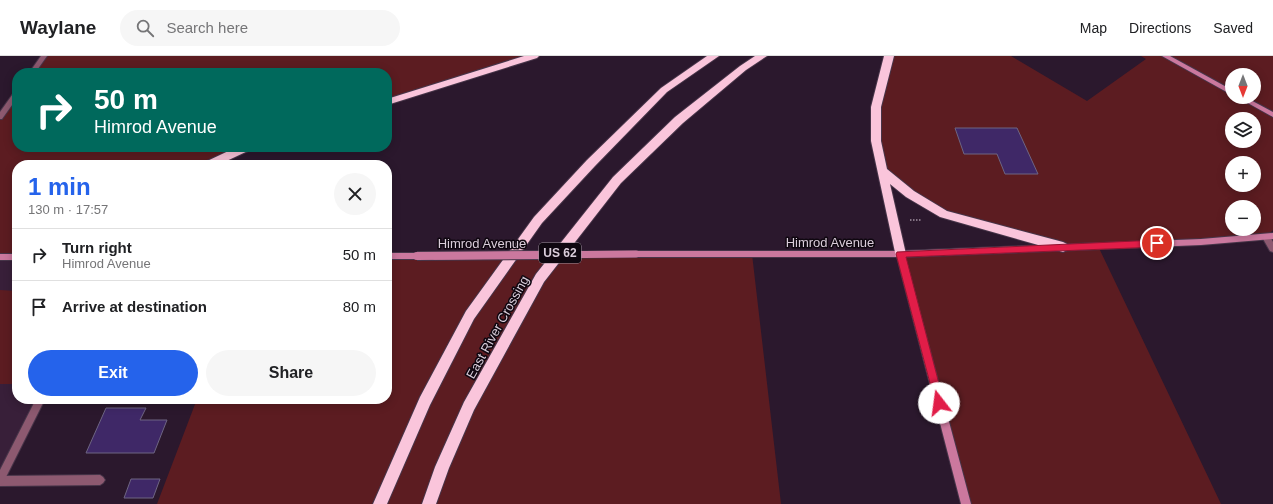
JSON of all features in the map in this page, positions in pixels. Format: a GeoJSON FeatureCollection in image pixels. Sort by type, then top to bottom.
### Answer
{"type":"FeatureCollection","features":[{"type":"Feature","properties":{"kind":"highway"},"geometry":{"type":"LineString","coordinates":[[392,100],[534,56]]}},
{"type":"Feature","properties":{"kind":"highway","name":"East River Crossing"},"geometry":{"type":"LineString","coordinates":[[380,504],[425,401],[470,315],[538,220],[591,163],[664,90],[714,56]]}},
{"type":"Feature","properties":{"kind":"highway","name":"East River Crossing"},"geometry":{"type":"LineString","coordinates":[[429,504],[442,467],[469,406],[540,278],[617,180],[679,120],[743,68],[762,56]]}},
{"type":"Feature","properties":{"kind":"highway"},"geometry":{"type":"LineString","coordinates":[[889,56],[876,107],[876,141],[900,254]]}},
{"type":"Feature","properties":{"kind":"highway"},"geometry":{"type":"LineString","coordinates":[[219,160],[236,152]]}},
{"type":"Feature","properties":{"kind":"highway"},"geometry":{"type":"LineString","coordinates":[[882,171],[910,194],[944,214],[1064,247]]}},
{"type":"Feature","properties":{"kind":"main road"},"geometry":{"type":"LineString","coordinates":[[1165,56],[1225,88]]}},
{"type":"Feature","properties":{"kind":"main road"},"geometry":{"type":"LineString","coordinates":[[1253,104],[1273,115]]}},
{"type":"Feature","properties":{"kind":"main road"},"geometry":{"type":"LineString","coordinates":[[1269,236],[1273,230]]}},
{"type":"Feature","properties":{"kind":"main road","name":"Himrod Avenue"},"geometry":{"type":"LineString","coordinates":[[392,256],[900,254],[1201,242],[1269,236]]}},
{"type":"Feature","properties":{"kind":"main road"},"geometry":{"type":"LineString","coordinates":[[900,254],[966,504]]}},
{"type":"Feature","properties":{"kind":"main road"},"geometry":{"type":"LineString","coordinates":[[0,257],[12,257]]}},
{"type":"Feature","properties":{"kind":"street"},"geometry":{"type":"LineString","coordinates":[[36,68],[44,56]]}},
{"type":"Feature","properties":{"kind":"street"},"geometry":{"type":"LineString","coordinates":[[0,117],[12,101]]}},
{"type":"Feature","properties":{"kind":"street"},"geometry":{"type":"LineString","coordinates":[[1269,236],[1273,249]]}},
{"type":"Feature","properties":{"kind":"street"},"geometry":{"type":"LineString","coordinates":[[38,404],[0,480],[100,480]]}},
{"type":"Feature","properties":{"kind":"shaded area"},"geometry":{"type":"Polygon","coordinates":[[[44,56],[534,56],[392,100],[392,68],[36,68],[44,56]]]}},
{"type":"Feature","properties":{"kind":"shaded area"},"geometry":{"type":"Polygon","coordinates":[[[889,56],[1011,56],[1087,101],[1146,59],[1141,56],[1273,56],[1273,230],[1266,237],[1098,246],[1221,504],[966,504],[900,254],[1062,247],[958,219],[882,171],[876,141],[889,56]],[[955,128],[964,154],[997,154],[1005,174],[1037,174],[1017,128],[955,128]]]}},
{"type":"Feature","properties":{"kind":"shaded area"},"geometry":{"type":"Polygon","coordinates":[[[12,100],[12,152],[236,152],[219,160],[12,160],[12,257],[0,257],[0,117],[12,100]]]}},
{"type":"Feature","properties":{"kind":"shaded area"},"geometry":{"type":"Polygon","coordinates":[[[752,254],[781,504],[157,504],[195,404],[392,404],[392,256],[752,254]]]}},
{"type":"Feature","properties":{"kind":"shaded area"},"geometry":{"type":"Polygon","coordinates":[[[0,257],[12,257],[12,404],[38,404],[0,480],[0,257]]]}},
{"type":"Feature","properties":{"kind":"shaded area"},"geometry":{"type":"Polygon","coordinates":[[[0,290],[12,291],[12,384],[0,384],[0,290]]]}},
{"type":"Feature","properties":{"kind":"building"},"geometry":{"type":"Polygon","coordinates":[[[955,128],[1017,128],[1038,174],[1005,174],[997,154],[964,154],[955,128]]]}},
{"type":"Feature","properties":{"kind":"building"},"geometry":{"type":"Polygon","coordinates":[[[106,408],[146,408],[140,420],[167,420],[154,453],[86,453],[106,408]]]}},
{"type":"Feature","properties":{"kind":"building"},"geometry":{"type":"Polygon","coordinates":[[[131,479],[160,479],[153,498],[124,498],[131,479]]]}},
{"type":"Feature","properties":{"kind":"route"},"geometry":{"type":"LineString","coordinates":[[939,403],[900,254],[1157,243]]}}]}
